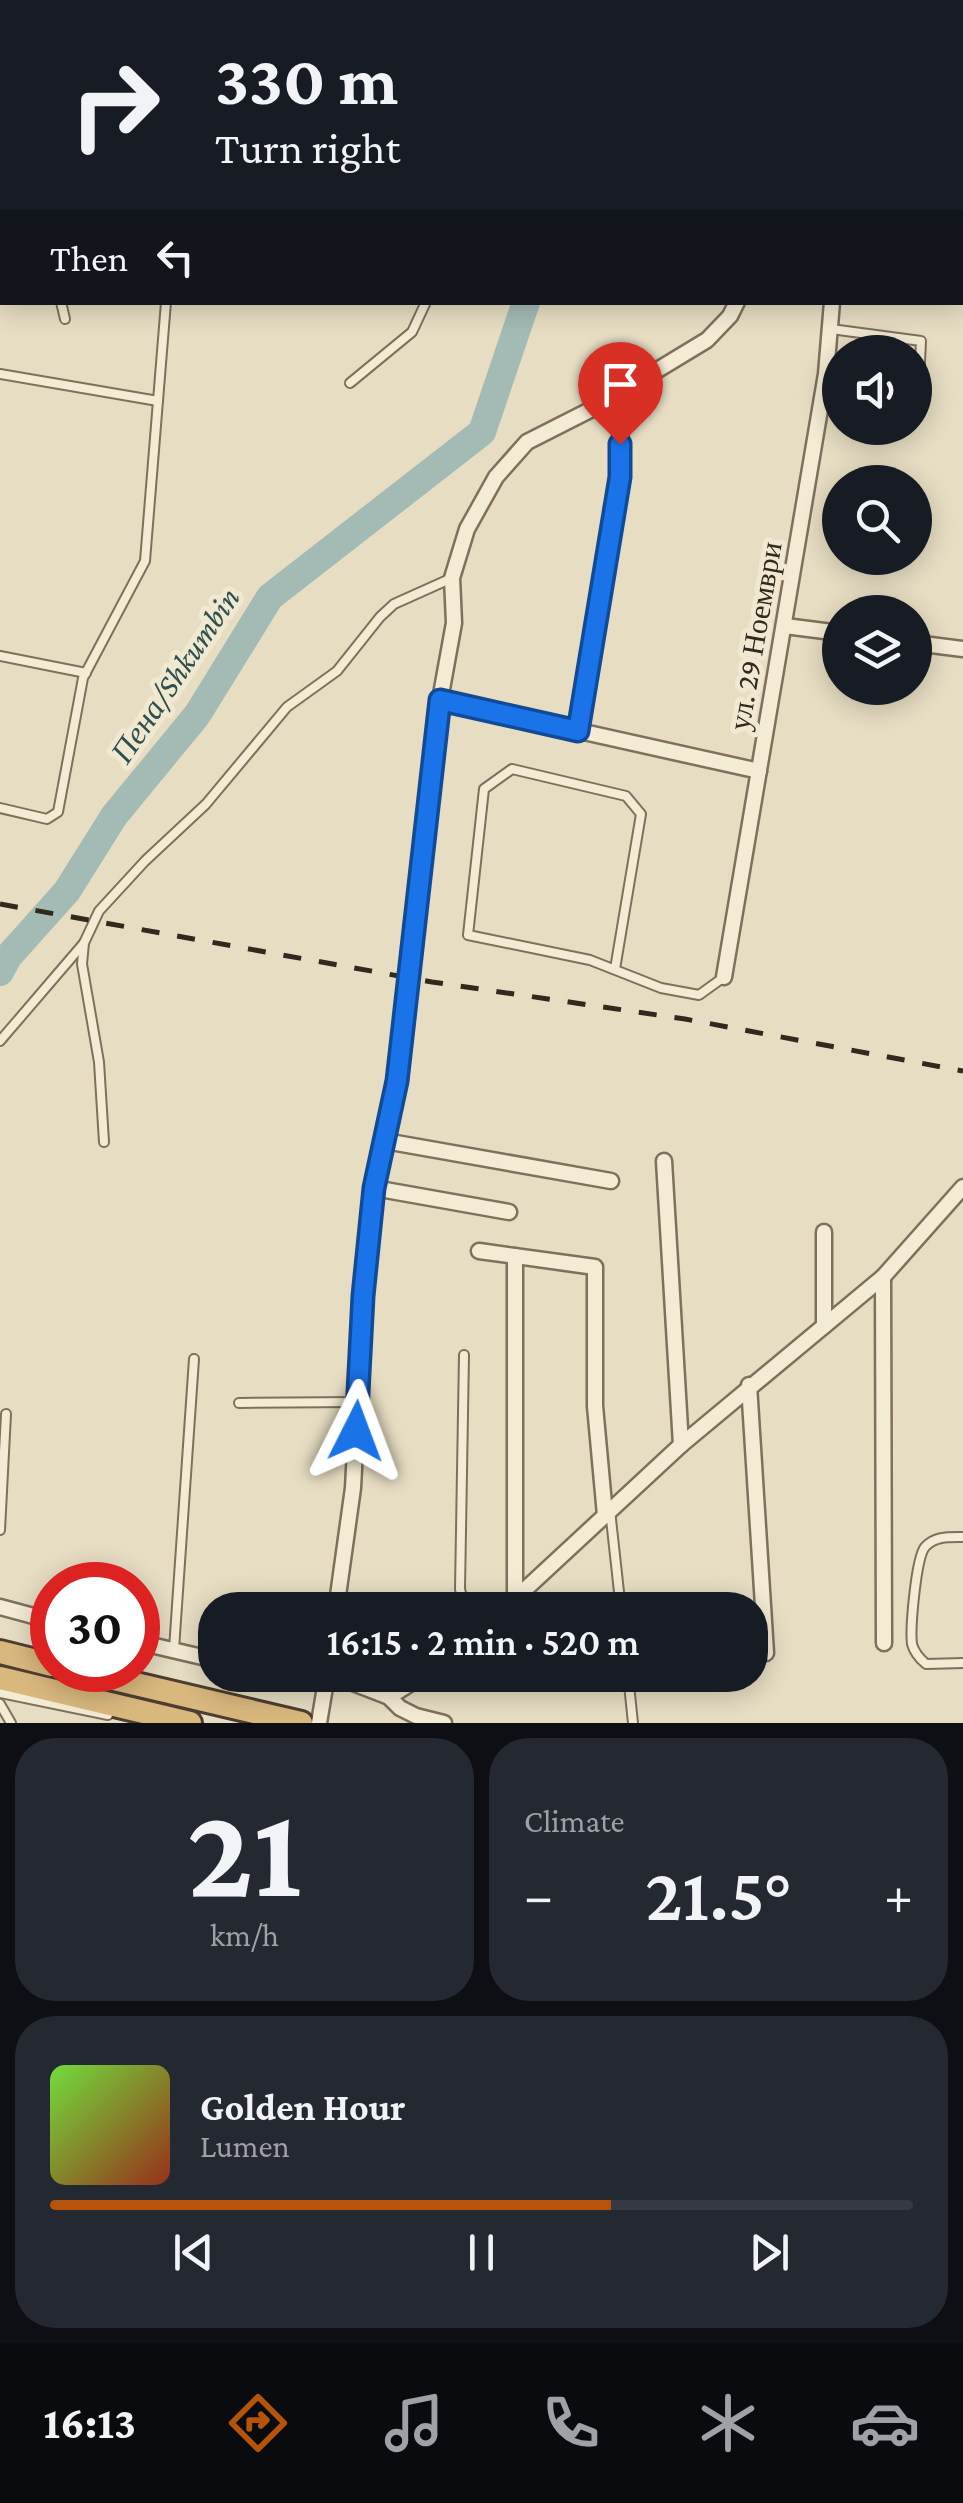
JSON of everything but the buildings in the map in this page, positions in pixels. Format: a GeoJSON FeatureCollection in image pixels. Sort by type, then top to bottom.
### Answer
{"type":"FeatureCollection","features":[{"type":"Feature","properties":{"kind":"highway"},"geometry":{"type":"LineString","coordinates":[[0,1652],[30,1659]]}},
{"type":"Feature","properties":{"kind":"highway"},"geometry":{"type":"LineString","coordinates":[[0,1678],[190,1723]]}},
{"type":"Feature","properties":{"kind":"highway"},"geometry":{"type":"LineString","coordinates":[[160,1690],[290,1720]]}},
{"type":"Feature","properties":{"kind":"street"},"geometry":{"type":"LineString","coordinates":[[339,1592],[353,1488],[363,1296],[374,1188],[397,1081],[440,700],[454,623],[452,578],[467,529],[496,477],[527,442],[707,340],[736,305]]}},
{"type":"Feature","properties":{"kind":"street","name":"ул. 29 Ноември"},"geometry":{"type":"LineString","coordinates":[[724,977],[826,374],[832,305]]}},
{"type":"Feature","properties":{"kind":"street"},"geometry":{"type":"LineString","coordinates":[[578,731],[620,477],[621,392]]}},
{"type":"Feature","properties":{"kind":"street"},"geometry":{"type":"LineString","coordinates":[[785,626],[822,631]]}},
{"type":"Feature","properties":{"kind":"street"},"geometry":{"type":"LineString","coordinates":[[932,645],[963,650]]}},
{"type":"Feature","properties":{"kind":"street"},"geometry":{"type":"LineString","coordinates":[[440,700],[759,771]]}},
{"type":"Feature","properties":{"kind":"street"},"geometry":{"type":"LineString","coordinates":[[385,1141],[611,1181]]}},
{"type":"Feature","properties":{"kind":"street"},"geometry":{"type":"LineString","coordinates":[[664,1161],[680,1444]]}},
{"type":"Feature","properties":{"kind":"street"},"geometry":{"type":"LineString","coordinates":[[374,1188],[509,1212]]}},
{"type":"Feature","properties":{"kind":"street"},"geometry":{"type":"LineString","coordinates":[[523,1592],[680,1444],[883,1277],[963,1188]]}},
{"type":"Feature","properties":{"kind":"street"},"geometry":{"type":"LineString","coordinates":[[824,1232],[824,1326]]}},
{"type":"Feature","properties":{"kind":"street"},"geometry":{"type":"LineString","coordinates":[[480,1251],[595,1268],[595,1406],[608,1513]]}},
{"type":"Feature","properties":{"kind":"street"},"geometry":{"type":"LineString","coordinates":[[515,1256],[516,1592]]}},
{"type":"Feature","properties":{"kind":"street"},"geometry":{"type":"LineString","coordinates":[[883,1277],[884,1642]]}},
{"type":"Feature","properties":{"kind":"street"},"geometry":{"type":"LineString","coordinates":[[749,1384],[762,1592]]}},
{"type":"Feature","properties":{"kind":"street"},"geometry":{"type":"LineString","coordinates":[[0,1607],[30,1615]]}},
{"type":"Feature","properties":{"kind":"street"},"geometry":{"type":"LineString","coordinates":[[160,1647],[198,1656]]}},
{"type":"Feature","properties":{"kind":"street"},"geometry":{"type":"LineString","coordinates":[[319,1723],[324,1692]]}},
{"type":"Feature","properties":{"kind":"street"},"geometry":{"type":"LineString","coordinates":[[377,1692],[416,1716],[444,1723]]}},
{"type":"Feature","properties":{"kind":"street"},"geometry":{"type":"LineString","coordinates":[[390,1697],[398,1692]]}},
{"type":"Feature","properties":{"kind":"lane"},"geometry":{"type":"LineString","coordinates":[[62,305],[65,320]]}},
{"type":"Feature","properties":{"kind":"lane"},"geometry":{"type":"LineString","coordinates":[[0,808],[47,818],[58,812],[86,673],[145,561],[166,305]]}},
{"type":"Feature","properties":{"kind":"lane"},"geometry":{"type":"LineString","coordinates":[[350,383],[412,332],[425,305]]}},
{"type":"Feature","properties":{"kind":"lane"},"geometry":{"type":"LineString","coordinates":[[831,328],[876,335]]}},
{"type":"Feature","properties":{"kind":"lane"},"geometry":{"type":"LineString","coordinates":[[0,374],[158,402]]}},
{"type":"Feature","properties":{"kind":"lane"},"geometry":{"type":"LineString","coordinates":[[0,1041],[84,943],[105,903],[206,804],[288,707],[336,671],[394,604],[452,578]]}},
{"type":"Feature","properties":{"kind":"lane"},"geometry":{"type":"LineString","coordinates":[[0,656],[86,673]]}},
{"type":"Feature","properties":{"kind":"lane"},"geometry":{"type":"LineString","coordinates":[[615,969],[641,814],[626,796],[512,768],[484,789],[468,936],[590,960],[661,988],[699,995],[724,977]]}},
{"type":"Feature","properties":{"kind":"lane"},"geometry":{"type":"LineString","coordinates":[[84,943],[82,964],[99,1062],[104,1142]]}},
{"type":"Feature","properties":{"kind":"lane"},"geometry":{"type":"LineString","coordinates":[[461,1592],[464,1356]]}},
{"type":"Feature","properties":{"kind":"lane"},"geometry":{"type":"LineString","coordinates":[[174,1650],[194,1359]]}},
{"type":"Feature","properties":{"kind":"lane"},"geometry":{"type":"LineString","coordinates":[[239,1403],[358,1402]]}},
{"type":"Feature","properties":{"kind":"lane"},"geometry":{"type":"LineString","coordinates":[[0,1530],[6,1414]]}},
{"type":"Feature","properties":{"kind":"lane"},"geometry":{"type":"LineString","coordinates":[[608,1513],[618,1592]]}},
{"type":"Feature","properties":{"kind":"lane"},"geometry":{"type":"LineString","coordinates":[[963,1538],[943,1537],[928,1543],[919,1556],[912,1643],[926,1664],[963,1663]]}},
{"type":"Feature","properties":{"kind":"lane"},"geometry":{"type":"LineString","coordinates":[[630,1692],[633,1723]]}},
{"type":"Feature","properties":{"kind":"lane"},"geometry":{"type":"LineString","coordinates":[[0,1694],[156,1723]]}},
{"type":"Feature","properties":{"kind":"lane"},"geometry":{"type":"LineString","coordinates":[[0,1704],[12,1723]]}},
{"type":"Feature","properties":{"kind":"waterway","name":"Пена/Shkumbin"},"geometry":{"type":"LineString","coordinates":[[0,972],[8,957],[67,891],[114,816],[197,715],[270,597],[482,432],[525,305]]}},
{"type":"Feature","properties":{"kind":"railway"},"geometry":{"type":"LineString","coordinates":[[0,904],[432,982],[685,1019],[963,1071]]}},
{"type":"Feature","properties":{"kind":"route"},"geometry":{"type":"LineString","coordinates":[[356,1431],[374,1188],[397,1081],[440,700],[578,731],[620,477],[620,444]]}}]}
